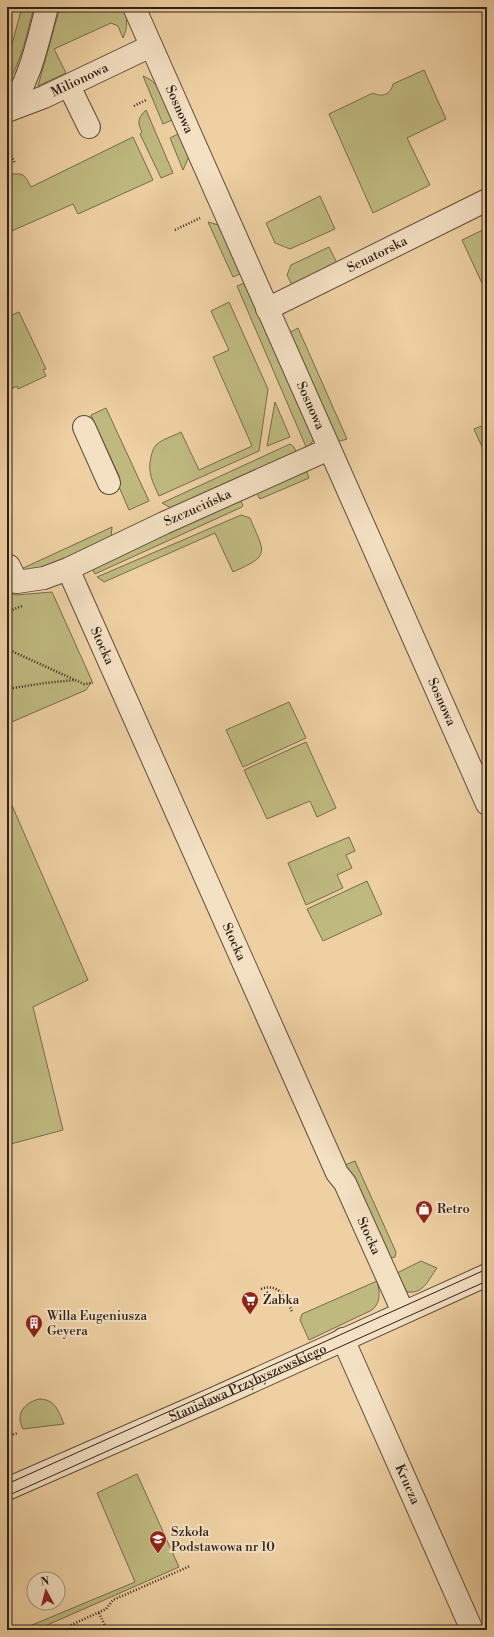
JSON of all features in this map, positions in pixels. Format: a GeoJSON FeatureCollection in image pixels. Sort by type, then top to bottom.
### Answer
{"type":"FeatureCollection","features":[{"type":"Feature","properties":{"kind":"street","name":"Milionowa"},"geometry":{"type":"LineString","coordinates":[[7,110],[16,98],[24,82],[47,7]]}},
{"type":"Feature","properties":{"kind":"street","name":"Sosnowa"},"geometry":{"type":"LineString","coordinates":[[134,7],[487,804]]}},
{"type":"Feature","properties":{"kind":"street","name":"Milionowa"},"geometry":{"type":"LineString","coordinates":[[7,110],[19,108],[69,86],[151,46]]}},
{"type":"Feature","properties":{"kind":"street"},"geometry":{"type":"LineString","coordinates":[[69,86],[89,127]]}},
{"type":"Feature","properties":{"kind":"street","name":"Senatorska"},"geometry":{"type":"LineString","coordinates":[[267,309],[487,200]]}},
{"type":"Feature","properties":{"kind":"street"},"geometry":{"type":"LineString","coordinates":[[84,427],[109,483]]}},
{"type":"Feature","properties":{"kind":"street","name":"Szczucińska"},"geometry":{"type":"LineString","coordinates":[[9,566],[17,582],[44,578],[68,569],[164,523],[329,449]]}},
{"type":"Feature","properties":{"kind":"street","name":"Stocka"},"geometry":{"type":"LineString","coordinates":[[68,569],[337,1173],[345,1183],[403,1312]]}},
{"type":"Feature","properties":{"kind":"street","name":"Stanisława Przybyszewskiego"},"geometry":{"type":"LineString","coordinates":[[7,1489],[215,1398],[487,1275]]}},
{"type":"Feature","properties":{"kind":"street","name":"Krucza"},"geometry":{"type":"LineString","coordinates":[[343,1339],[472,1630]]}},
{"type":"Feature","properties":{"kind":"path"},"geometry":{"type":"LineString","coordinates":[[134,106],[146,100]]}},
{"type":"Feature","properties":{"kind":"path"},"geometry":{"type":"LineString","coordinates":[[7,148],[15,163]]}},
{"type":"Feature","properties":{"kind":"path"},"geometry":{"type":"LineString","coordinates":[[175,230],[200,218]]}},
{"type":"Feature","properties":{"kind":"path"},"geometry":{"type":"LineString","coordinates":[[7,649],[84,684],[96,683]]}},
{"type":"Feature","properties":{"kind":"path"},"geometry":{"type":"LineString","coordinates":[[7,689],[76,680]]}},
{"type":"Feature","properties":{"kind":"path"},"geometry":{"type":"LineString","coordinates":[[261,1289],[270,1287],[279,1290],[285,1296],[292,1312]]}},
{"type":"Feature","properties":{"kind":"path"},"geometry":{"type":"LineString","coordinates":[[7,1436],[18,1433]]}},
{"type":"Feature","properties":{"kind":"path"},"geometry":{"type":"LineString","coordinates":[[60,1630],[106,1610],[113,1600],[190,1566]]}},
{"type":"Feature","properties":{"kind":"path"},"geometry":{"type":"LineString","coordinates":[[99,1613],[106,1630]]}},
{"type":"Feature","properties":{"kind":"shaded area"},"geometry":{"type":"Polygon","coordinates":[[[22,7],[34,7],[17,66],[7,84],[7,63],[22,7]]]}},
{"type":"Feature","properties":{"kind":"shaded area"},"geometry":{"type":"Polygon","coordinates":[[[60,7],[125,7],[127,19],[126,30],[123,38],[118,26],[111,23],[54,49],[66,73],[38,86],[60,7]]]}},
{"type":"Feature","properties":{"kind":"shaded area"},"geometry":{"type":"Polygon","coordinates":[[[424,70],[446,119],[407,138],[430,185],[373,213],[329,114],[373,93],[380,95],[386,94],[393,84],[424,70]]]}},
{"type":"Feature","properties":{"kind":"shaded area"},"geometry":{"type":"Polygon","coordinates":[[[143,76],[155,83],[159,88],[174,119],[163,124],[143,76]]]}},
{"type":"Feature","properties":{"kind":"shaded area"},"geometry":{"type":"Polygon","coordinates":[[[146,110],[173,173],[161,178],[140,134],[142,132],[139,125],[139,120],[141,115],[146,110]]]}},
{"type":"Feature","properties":{"kind":"shaded area"},"geometry":{"type":"Polygon","coordinates":[[[180,133],[190,154],[183,170],[170,138],[180,133]]]}},
{"type":"Feature","properties":{"kind":"shaded area"},"geometry":{"type":"Polygon","coordinates":[[[133,137],[153,180],[78,214],[73,204],[7,233],[7,166],[12,174],[20,174],[24,176],[31,187],[133,137]]]}},
{"type":"Feature","properties":{"kind":"shaded area"},"geometry":{"type":"Polygon","coordinates":[[[320,196],[335,229],[290,249],[275,243],[266,223],[320,196]]]}},
{"type":"Feature","properties":{"kind":"shaded area"},"geometry":{"type":"Polygon","coordinates":[[[208,222],[222,226],[242,273],[233,277],[208,222]]]}},
{"type":"Feature","properties":{"kind":"shaded area"},"geometry":{"type":"Polygon","coordinates":[[[487,228],[487,294],[462,240],[487,228]]]}},
{"type":"Feature","properties":{"kind":"shaded area"},"geometry":{"type":"Polygon","coordinates":[[[329,247],[337,263],[292,285],[287,275],[291,265],[329,247]]]}},
{"type":"Feature","properties":{"kind":"shaded area"},"geometry":{"type":"Polygon","coordinates":[[[247,282],[314,439],[307,449],[237,286],[247,282]]]}},
{"type":"Feature","properties":{"kind":"shaded area"},"geometry":{"type":"Polygon","coordinates":[[[229,302],[268,389],[259,451],[159,496],[151,477],[150,462],[153,449],[161,441],[181,432],[199,470],[252,446],[213,357],[229,350],[211,311],[229,302]]]}},
{"type":"Feature","properties":{"kind":"shaded area"},"geometry":{"type":"Polygon","coordinates":[[[19,312],[46,369],[43,370],[46,376],[18,389],[17,386],[7,391],[7,317],[19,312]]]}},
{"type":"Feature","properties":{"kind":"shaded area"},"geometry":{"type":"Polygon","coordinates":[[[298,328],[347,439],[337,442],[289,333],[298,328]]]}},
{"type":"Feature","properties":{"kind":"shaded area"},"geometry":{"type":"Polygon","coordinates":[[[275,402],[290,437],[267,446],[275,402]]]}},
{"type":"Feature","properties":{"kind":"shaded area"},"geometry":{"type":"Polygon","coordinates":[[[106,408],[149,501],[129,510],[116,480],[120,478],[91,415],[106,408]]]}},
{"type":"Feature","properties":{"kind":"shaded area"},"geometry":{"type":"Polygon","coordinates":[[[487,424],[487,458],[474,429],[487,424]]]}},
{"type":"Feature","properties":{"kind":"shaded area"},"geometry":{"type":"Polygon","coordinates":[[[290,444],[294,447],[297,454],[173,509],[162,503],[290,444]]]}},
{"type":"Feature","properties":{"kind":"shaded area"},"geometry":{"type":"Polygon","coordinates":[[[306,470],[309,478],[260,499],[256,492],[306,470]]]}},
{"type":"Feature","properties":{"kind":"shaded area"},"geometry":{"type":"Polygon","coordinates":[[[240,500],[243,505],[242,507],[95,574],[91,566],[240,500]]]}},
{"type":"Feature","properties":{"kind":"shaded area"},"geometry":{"type":"Polygon","coordinates":[[[241,515],[250,518],[259,539],[261,552],[259,557],[254,561],[233,572],[215,533],[104,582],[97,577],[241,515]]]}},
{"type":"Feature","properties":{"kind":"shaded area"},"geometry":{"type":"Polygon","coordinates":[[[112,527],[111,538],[26,576],[19,570],[112,527]]]}},
{"type":"Feature","properties":{"kind":"shaded area"},"geometry":{"type":"Polygon","coordinates":[[[7,584],[12,594],[16,595],[52,592],[92,681],[86,690],[7,724],[7,584]]]}},
{"type":"Feature","properties":{"kind":"shaded area"},"geometry":{"type":"Polygon","coordinates":[[[289,702],[306,738],[243,767],[226,730],[289,702]]]}},
{"type":"Feature","properties":{"kind":"shaded area"},"geometry":{"type":"Polygon","coordinates":[[[306,742],[336,808],[317,817],[310,801],[267,819],[244,770],[306,742]]]}},
{"type":"Feature","properties":{"kind":"shaded area"},"geometry":{"type":"Polygon","coordinates":[[[7,794],[88,980],[33,1007],[63,1130],[7,1145],[7,794]]]}},
{"type":"Feature","properties":{"kind":"shaded area"},"geometry":{"type":"Polygon","coordinates":[[[349,837],[355,851],[346,855],[352,868],[337,875],[343,888],[306,905],[288,863],[349,837]]]}},
{"type":"Feature","properties":{"kind":"shaded area"},"geometry":{"type":"Polygon","coordinates":[[[367,881],[382,914],[323,941],[307,909],[367,881]]]}},
{"type":"Feature","properties":{"kind":"shaded area"},"geometry":{"type":"Polygon","coordinates":[[[355,1161],[396,1252],[395,1257],[387,1259],[345,1165],[355,1161]]]}},
{"type":"Feature","properties":{"kind":"shaded area"},"geometry":{"type":"Polygon","coordinates":[[[421,1261],[437,1268],[422,1288],[418,1291],[407,1292],[397,1273],[421,1261]]]}},
{"type":"Feature","properties":{"kind":"shaded area"},"geometry":{"type":"Polygon","coordinates":[[[377,1281],[379,1297],[377,1304],[372,1310],[309,1340],[300,1320],[302,1314],[377,1281]]]}},
{"type":"Feature","properties":{"kind":"shaded area"},"geometry":{"type":"Polygon","coordinates":[[[39,1399],[49,1401],[55,1406],[64,1424],[23,1429],[20,1419],[22,1410],[29,1403],[39,1399]]]}},
{"type":"Feature","properties":{"kind":"shaded area"},"geometry":{"type":"Polygon","coordinates":[[[137,1474],[179,1567],[36,1630],[20,1630],[135,1582],[97,1493],[137,1474]]]}},
{"type":"Feature","properties":{"kind":"tram line"},"geometry":{"type":"LineString","coordinates":[[7,1484],[487,1269]]}},
{"type":"Feature","properties":{"kind":"tram line"},"geometry":{"type":"LineString","coordinates":[[7,1496],[487,1281]]}},
{"type":"Feature","properties":{"kind":"place","name":"Retro"},"geometry":{"type":"Point","coordinates":[424,1224]}},
{"type":"Feature","properties":{"kind":"place","name":"Żabka"},"geometry":{"type":"Point","coordinates":[250,1315]}},
{"type":"Feature","properties":{"kind":"place","name":"Willa Eugeniusza Geyera"},"geometry":{"type":"Point","coordinates":[34,1338]}},
{"type":"Feature","properties":{"kind":"place","name":"Szkoła Podstawowa nr 10"},"geometry":{"type":"Point","coordinates":[158,1554]}}]}
